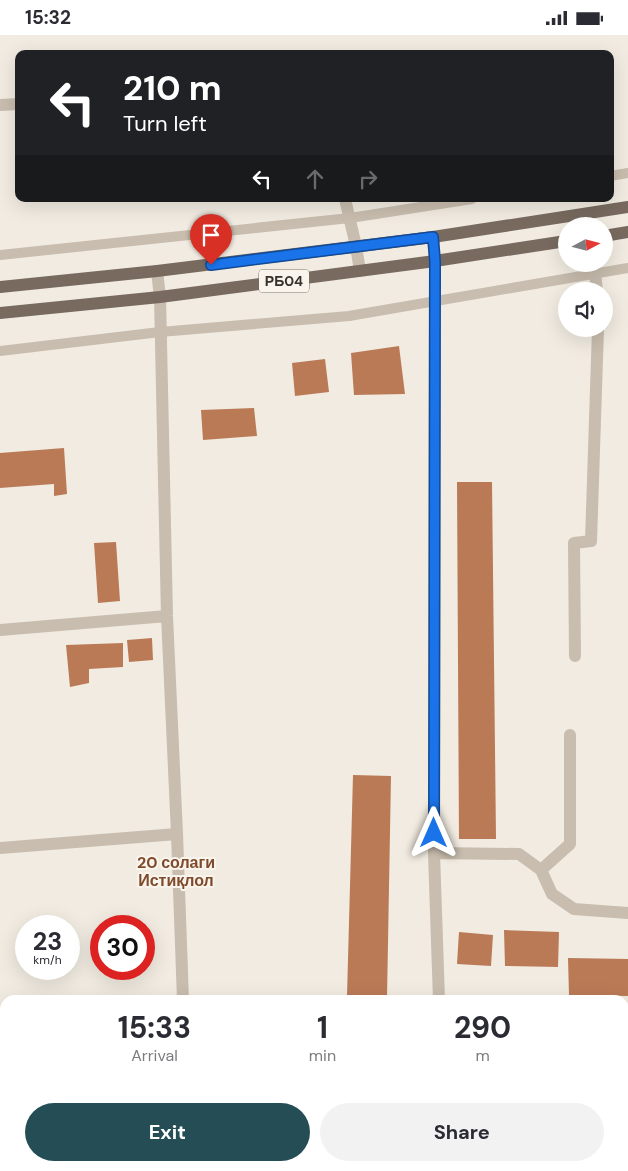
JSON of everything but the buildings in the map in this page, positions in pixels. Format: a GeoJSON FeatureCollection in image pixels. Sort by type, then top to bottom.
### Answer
{"type":"FeatureCollection","features":[{"type":"Feature","properties":{"kind":"main road","name":"РБ04"},"geometry":{"type":"LineString","coordinates":[[596,217],[628,207]]}},
{"type":"Feature","properties":{"kind":"main road","name":"РБ04"},"geometry":{"type":"LineString","coordinates":[[0,287],[157,271],[558,223]]}},
{"type":"Feature","properties":{"kind":"main road"},"geometry":{"type":"LineString","coordinates":[[613,234],[628,232]]}},
{"type":"Feature","properties":{"kind":"main road","name":"РБ04"},"geometry":{"type":"LineString","coordinates":[[0,313],[160,297],[435,261],[558,242]]}},
{"type":"Feature","properties":{"kind":"street"},"geometry":{"type":"LineString","coordinates":[[0,105],[15,104]]}},
{"type":"Feature","properties":{"kind":"street"},"geometry":{"type":"LineString","coordinates":[[346,202],[360,271]]}},
{"type":"Feature","properties":{"kind":"street"},"geometry":{"type":"LineString","coordinates":[[433,237],[435,261],[434,853],[440,995]]}},
{"type":"Feature","properties":{"kind":"street"},"geometry":{"type":"LineString","coordinates":[[157,271],[160,297],[167,616],[183,995]]}},
{"type":"Feature","properties":{"kind":"street"},"geometry":{"type":"LineString","coordinates":[[575,656],[574,543],[591,541],[598,337]]}},
{"type":"Feature","properties":{"kind":"street"},"geometry":{"type":"LineString","coordinates":[[0,630],[167,616]]}},
{"type":"Feature","properties":{"kind":"street"},"geometry":{"type":"LineString","coordinates":[[541,870],[570,844],[570,735]]}},
{"type":"Feature","properties":{"kind":"street"},"geometry":{"type":"LineString","coordinates":[[0,848],[177,834]]}},
{"type":"Feature","properties":{"kind":"street"},"geometry":{"type":"LineString","coordinates":[[434,853],[519,854],[541,870],[552,894],[574,909],[628,913]]}},
{"type":"Feature","properties":{"kind":"lane"},"geometry":{"type":"LineString","coordinates":[[614,175],[628,173]]}},
{"type":"Feature","properties":{"kind":"lane"},"geometry":{"type":"LineString","coordinates":[[0,255],[350,218],[453,202]]}},
{"type":"Feature","properties":{"kind":"lane"},"geometry":{"type":"LineString","coordinates":[[613,268],[628,268]]}},
{"type":"Feature","properties":{"kind":"lane"},"geometry":{"type":"LineString","coordinates":[[0,351],[160,332],[349,316],[435,302],[575,273]]}},
{"type":"Feature","properties":{"kind":"district","name":"20 солаги Истиқлол"},"geometry":{"type":"Point","coordinates":[176,871]}},
{"type":"Feature","properties":{"kind":"route"},"geometry":{"type":"LineString","coordinates":[[211,265],[433,237],[435,261],[434,833]]}}]}
